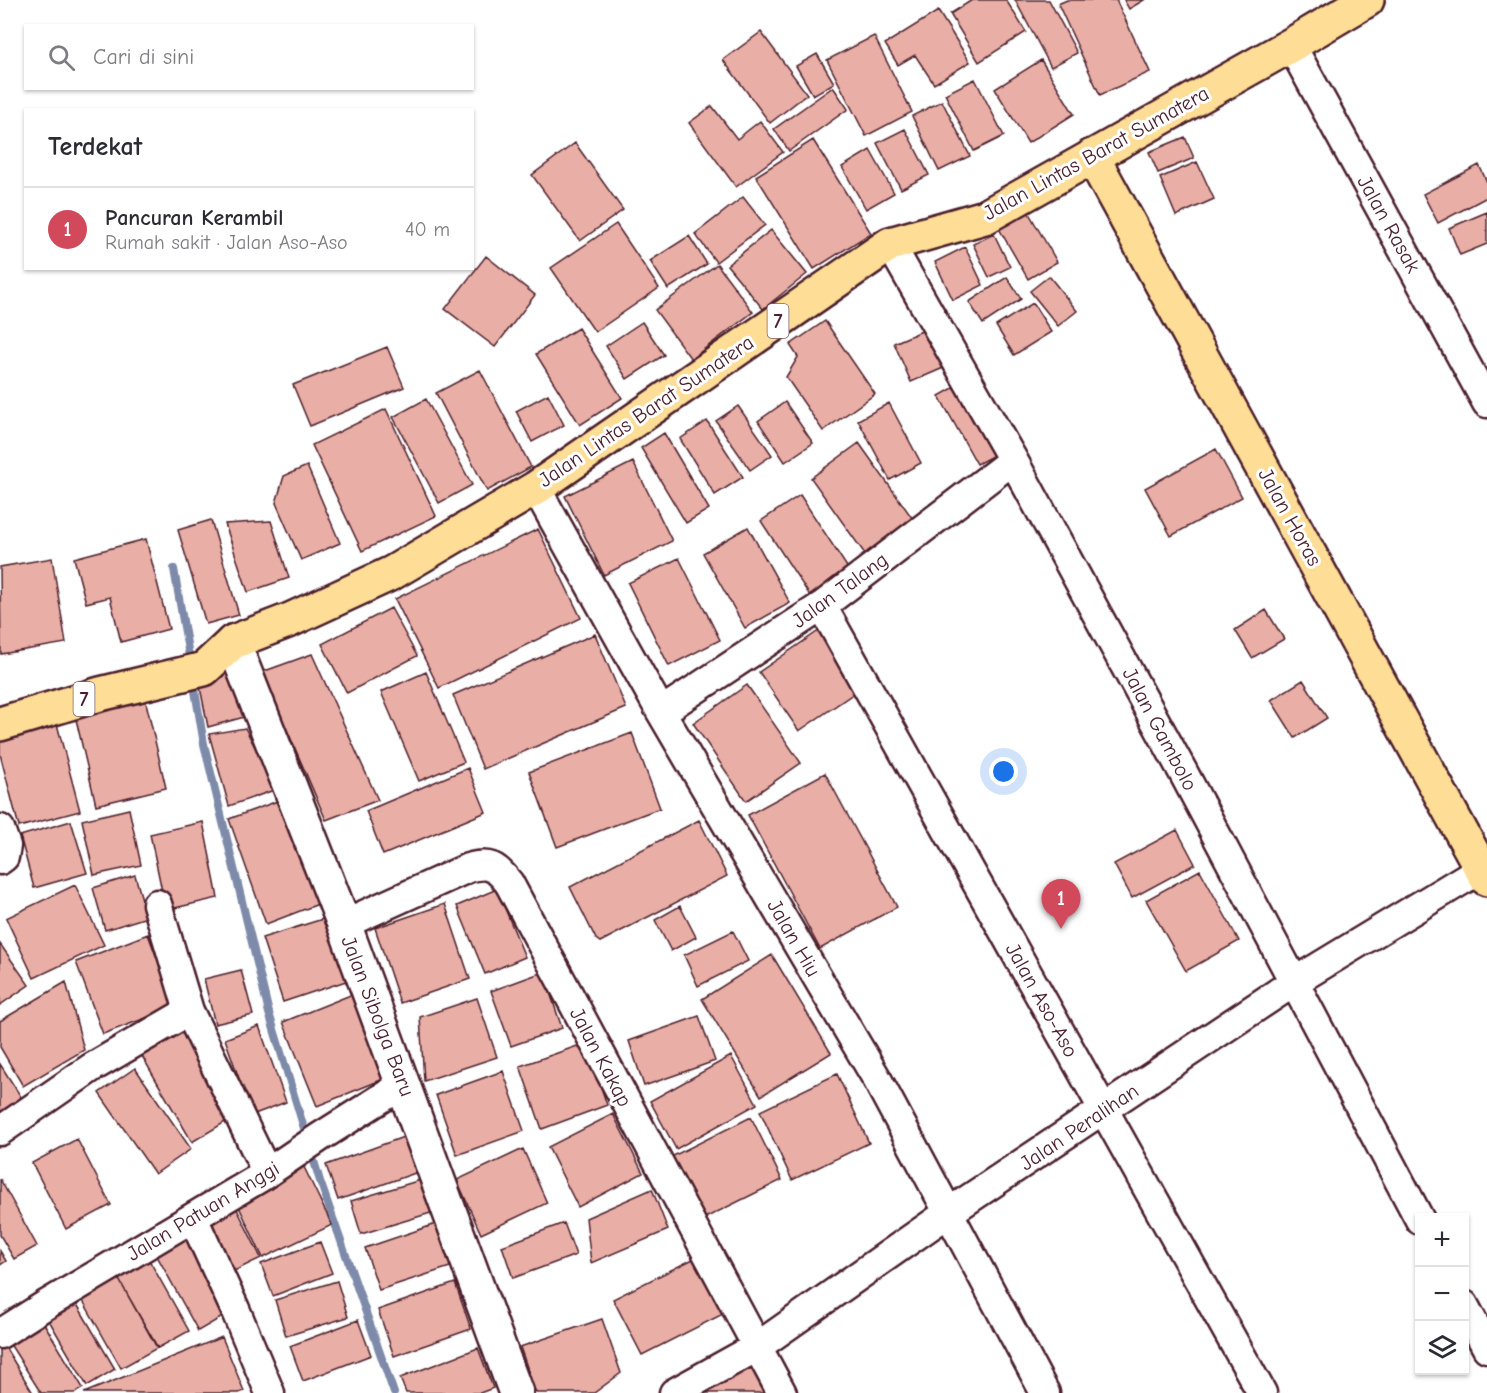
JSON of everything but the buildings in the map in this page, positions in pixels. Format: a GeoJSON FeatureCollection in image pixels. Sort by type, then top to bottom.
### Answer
{"type":"FeatureCollection","features":[{"type":"Feature","properties":{"kind":"highway","name":"Jalan Lintas Barat Sumatera"},"geometry":{"type":"LineString","coordinates":[[0,724],[100,694],[204,669],[232,642],[290,620],[393,573],[536,488],[890,244],[986,217],[1367,0]]}},
{"type":"Feature","properties":{"kind":"highway","name":"Jalan Horas"},"geometry":{"type":"LineString","coordinates":[[1092,156],[1485,871]]}},
{"type":"Feature","properties":{"kind":"street","name":"Jalan Rasak"},"geometry":{"type":"LineString","coordinates":[[1291,45],[1487,403]]}},
{"type":"Feature","properties":{"kind":"street","name":"Jalan Gambolo"},"geometry":{"type":"LineString","coordinates":[[890,244],[1013,460],[1178,762],[1415,1213]]}},
{"type":"Feature","properties":{"kind":"street","name":"Jalan Talang"},"geometry":{"type":"LineString","coordinates":[[661,712],[822,606],[1013,460]]}},
{"type":"Feature","properties":{"kind":"street","name":"Jalan Hiu"},"geometry":{"type":"LineString","coordinates":[[536,488],[661,712],[877,1079],[1045,1393]]}},
{"type":"Feature","properties":{"kind":"street","name":"Jalan Aso-Aso"},"geometry":{"type":"LineString","coordinates":[[822,606],[1262,1393]]}},
{"type":"Feature","properties":{"kind":"street","name":"Jalan Sibolga Baru"},"geometry":{"type":"LineString","coordinates":[[232,642],[344,924],[516,1393]]}},
{"type":"Feature","properties":{"kind":"street"},"geometry":{"type":"LineString","coordinates":[[0,829],[6,846],[4,857],[0,860]]}},
{"type":"Feature","properties":{"kind":"street","name":"Jalan Kakap"},"geometry":{"type":"LineString","coordinates":[[344,924],[468,868],[479,865],[489,866],[499,871],[509,884],[782,1393]]}},
{"type":"Feature","properties":{"kind":"street","name":"Jalan Peralihan"},"geometry":{"type":"LineString","coordinates":[[674,1393],[757,1347],[948,1213],[1294,982],[1485,871]]}},
{"type":"Feature","properties":{"kind":"street"},"geometry":{"type":"LineString","coordinates":[[157,904],[189,1011],[267,1173]]}},
{"type":"Feature","properties":{"kind":"street"},"geometry":{"type":"LineString","coordinates":[[0,1131],[91,1068],[189,1011]]}},
{"type":"Feature","properties":{"kind":"street","name":"Jalan Patuan Anggi"},"geometry":{"type":"LineString","coordinates":[[0,1334],[267,1173],[404,1084]]}},
{"type":"Feature","properties":{"kind":"street"},"geometry":{"type":"LineString","coordinates":[[193,1218],[270,1393]]}},
{"type":"Feature","properties":{"kind":"street"},"geometry":{"type":"LineString","coordinates":[[1469,1314],[1487,1348]]}},
{"type":"Feature","properties":{"kind":"waterway"},"geometry":{"type":"LineString","coordinates":[[174,569],[191,667]]}},
{"type":"Feature","properties":{"kind":"waterway"},"geometry":{"type":"LineString","coordinates":[[193,679],[204,744],[269,1013],[320,1181],[394,1393]]}},
{"type":"Feature","properties":{"kind":"place","name":"Pancuran Kerambil"},"geometry":{"type":"Point","coordinates":[1061,929]}}]}
